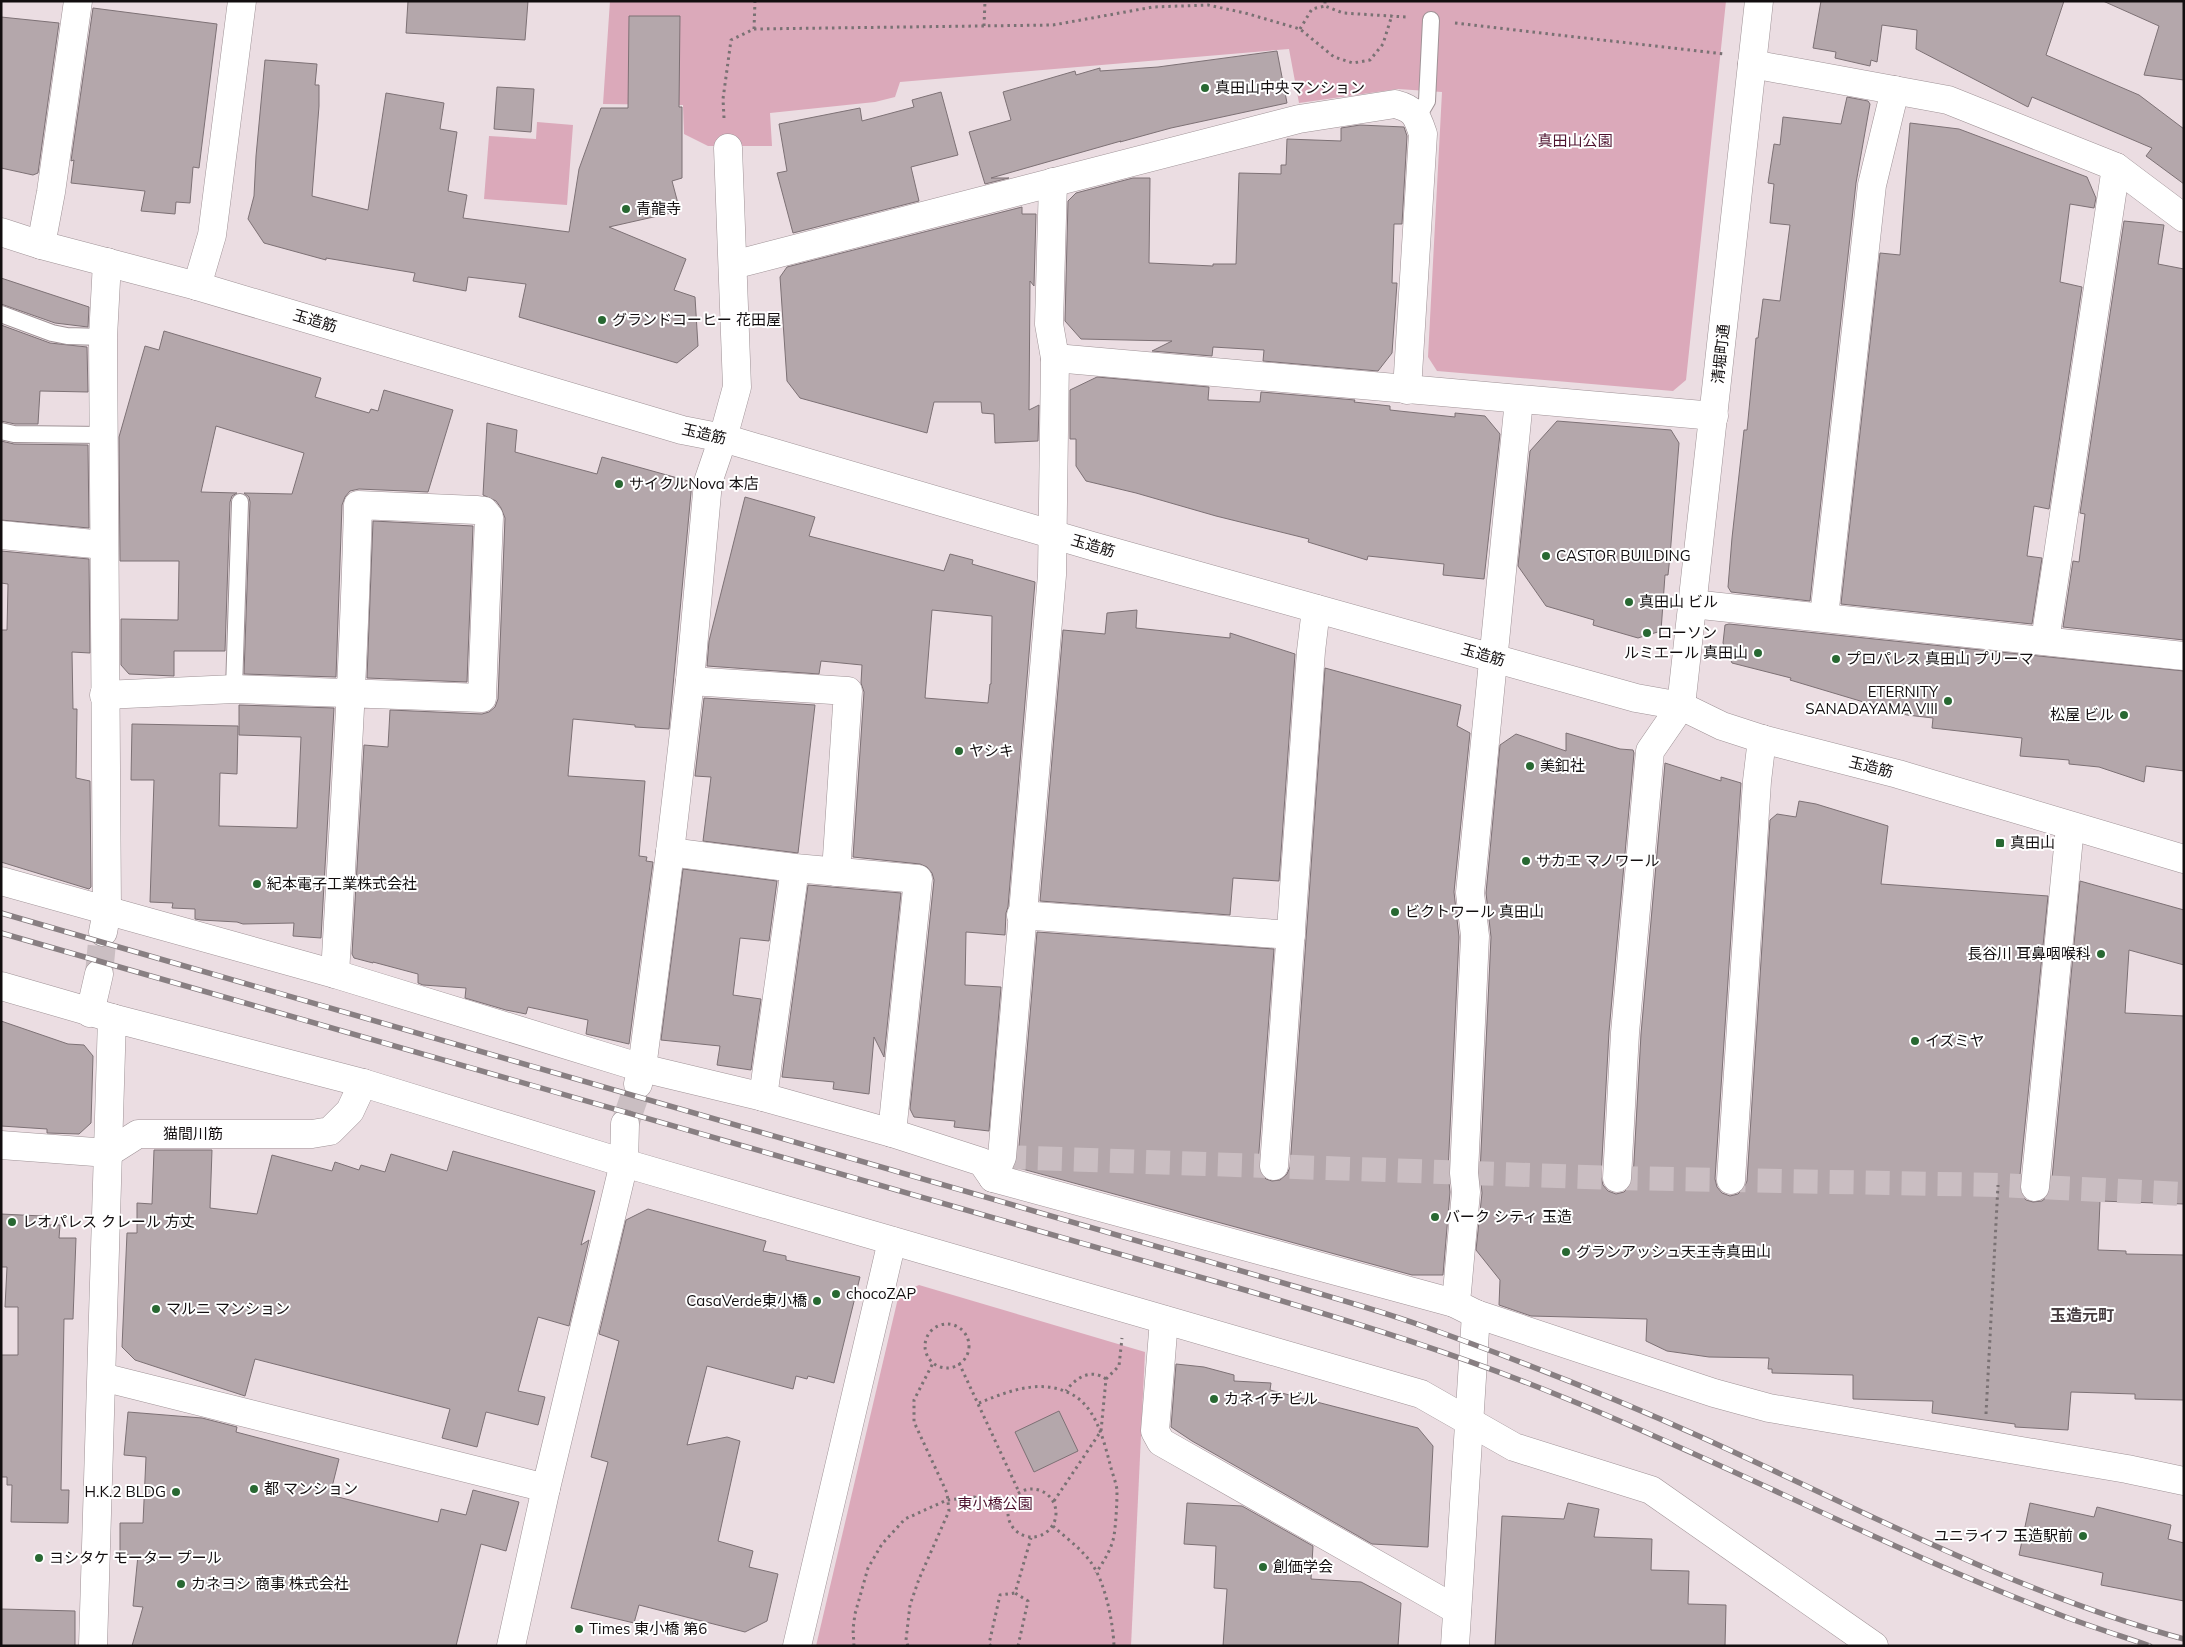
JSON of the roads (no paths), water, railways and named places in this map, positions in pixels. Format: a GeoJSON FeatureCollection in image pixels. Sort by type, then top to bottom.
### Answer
{"type":"FeatureCollection","features":[{"type":"Feature","properties":{"kind":"street"},"geometry":{"type":"LineString","coordinates":[[41,245],[51,192],[78,1]]}},
{"type":"Feature","properties":{"kind":"street"},"geometry":{"type":"LineString","coordinates":[[197,286],[212,235],[242,1]]}},
{"type":"Feature","properties":{"kind":"street","name":"清堀町通"},"geometry":{"type":"LineString","coordinates":[[1681,706],[1714,416],[1739,59],[1759,1]]}},
{"type":"Feature","properties":{"kind":"street"},"geometry":{"type":"LineString","coordinates":[[1739,59],[1948,100],[2116,167],[2184,218]]}},
{"type":"Feature","properties":{"kind":"street"},"geometry":{"type":"LineString","coordinates":[[1824,617],[1872,185],[1895,90]]}},
{"type":"Feature","properties":{"kind":"street"},"geometry":{"type":"LineString","coordinates":[[733,265],[1299,119],[1395,104],[1409,108],[1417,118],[1423,134],[1407,390]]}},
{"type":"Feature","properties":{"kind":"street"},"geometry":{"type":"LineString","coordinates":[[640,1077],[670,852],[690,681],[708,482],[723,438],[737,387],[728,148]]}},
{"type":"Feature","properties":{"kind":"street"},"geometry":{"type":"LineString","coordinates":[[2045,641],[2116,167]]}},
{"type":"Feature","properties":{"kind":"street"},"geometry":{"type":"LineString","coordinates":[[993,1178],[1002,1157],[1021,915],[1052,575],[1055,358],[1048,324],[1053,182]]}},
{"type":"Feature","properties":{"kind":"street","name":"玉造筋"},"geometry":{"type":"LineString","coordinates":[[1,232],[41,245],[197,286],[682,430],[723,438],[1053,535],[1636,698],[1681,706],[1722,726],[1762,739],[1898,774],[2070,827],[2184,859]]}},
{"type":"Feature","properties":{"kind":"street"},"geometry":{"type":"LineString","coordinates":[[105,922],[103,337],[107,262]]}},
{"type":"Feature","properties":{"kind":"street"},"geometry":{"type":"LineString","coordinates":[[1055,358],[1714,416]]}},
{"type":"Feature","properties":{"kind":"street"},"geometry":{"type":"LineString","coordinates":[[1455,1646],[1470,1422],[1465,1308],[1457,1292],[1466,1192],[1464,1173],[1475,936],[1470,893],[1490,706],[1492,658],[1500,609],[1519,400]]}},
{"type":"Feature","properties":{"kind":"street"},"geometry":{"type":"LineString","coordinates":[[104,695],[234,689],[351,694],[482,698],[489,517],[484,511],[358,505],[351,694],[335,974]]}},
{"type":"Feature","properties":{"kind":"street"},"geometry":{"type":"LineString","coordinates":[[1,535],[104,545]]}},
{"type":"Feature","properties":{"kind":"street"},"geometry":{"type":"LineString","coordinates":[[1692,604],[2184,656]]}},
{"type":"Feature","properties":{"kind":"street"},"geometry":{"type":"LineString","coordinates":[[1274,1166],[1311,651],[1316,609]]}},
{"type":"Feature","properties":{"kind":"street"},"geometry":{"type":"LineString","coordinates":[[690,681],[848,691],[836,872]]}},
{"type":"Feature","properties":{"kind":"street"},"geometry":{"type":"LineString","coordinates":[[1617,1178],[1625,1033],[1650,751],[1681,706]]}},
{"type":"Feature","properties":{"kind":"street"},"geometry":{"type":"LineString","coordinates":[[1731,1180],[1757,781],[1762,739]]}},
{"type":"Feature","properties":{"kind":"street"},"geometry":{"type":"LineString","coordinates":[[2035,1187],[2070,827]]}},
{"type":"Feature","properties":{"kind":"street"},"geometry":{"type":"LineString","coordinates":[[670,852],[795,868],[918,879],[892,1133]]}},
{"type":"Feature","properties":{"kind":"street"},"geometry":{"type":"LineString","coordinates":[[763,1097],[795,868]]}},
{"type":"Feature","properties":{"kind":"street"},"geometry":{"type":"LineString","coordinates":[[1,881],[105,922],[335,974],[640,1077],[763,1097],[892,1133],[982,1162],[993,1178],[1465,1308],[1714,1393],[1769,1408],[2127,1469],[2184,1481]]}},
{"type":"Feature","properties":{"kind":"street"},"geometry":{"type":"LineString","coordinates":[[1021,915],[1291,935]]}},
{"type":"Feature","properties":{"kind":"street"},"geometry":{"type":"LineString","coordinates":[[93,1646],[108,1152],[98,974]]}},
{"type":"Feature","properties":{"kind":"street"},"geometry":{"type":"LineString","coordinates":[[1,986],[101,1015],[363,1083],[624,1163],[1421,1394],[1514,1447],[1651,1490],[1874,1646]]}},
{"type":"Feature","properties":{"kind":"street","name":"猫間川筋"},"geometry":{"type":"LineString","coordinates":[[108,1152],[138,1134],[312,1134],[330,1131],[350,1111],[363,1083]]}},
{"type":"Feature","properties":{"kind":"street"},"geometry":{"type":"LineString","coordinates":[[511,1646],[546,1488],[624,1163],[625,1124]]}},
{"type":"Feature","properties":{"kind":"street"},"geometry":{"type":"LineString","coordinates":[[1,1144],[108,1152]]}},
{"type":"Feature","properties":{"kind":"street"},"geometry":{"type":"LineString","coordinates":[[797,1646],[892,1241]]}},
{"type":"Feature","properties":{"kind":"street"},"geometry":{"type":"LineString","coordinates":[[1164,1320],[1154,1431],[1161,1442],[1457,1610]]}},
{"type":"Feature","properties":{"kind":"street"},"geometry":{"type":"LineString","coordinates":[[102,1377],[546,1488]]}},
{"type":"Feature","properties":{"kind":"lane"},"geometry":{"type":"LineString","coordinates":[[1417,118],[1427,101],[1431,20]]}},
{"type":"Feature","properties":{"kind":"lane"},"geometry":{"type":"LineString","coordinates":[[1,314],[52,333],[67,336],[103,337]]}},
{"type":"Feature","properties":{"kind":"lane"},"geometry":{"type":"LineString","coordinates":[[1,432],[14,434],[104,435]]}},
{"type":"Feature","properties":{"kind":"lane"},"geometry":{"type":"LineString","coordinates":[[234,689],[240,502]]}},
{"type":"Feature","properties":{"kind":"tunnel"},"geometry":{"type":"LineString","coordinates":[[99,974],[103,932]]}},
{"type":"Feature","properties":{"kind":"tunnel"},"geometry":{"type":"LineString","coordinates":[[625,1124],[638,1086]]}},
{"type":"Feature","properties":{"kind":"tunnel"},"geometry":{"type":"LineString","coordinates":[[1002,1157],[1617,1178],[1998,1185],[2184,1194]]}},
{"type":"Feature","properties":{"kind":"railway"},"geometry":{"type":"LineString","coordinates":[[1,913],[1403,1319],[1631,1406],[1999,1574],[2121,1620],[2184,1639]]}},
{"type":"Feature","properties":{"kind":"railway"},"geometry":{"type":"LineString","coordinates":[[1,933],[1252,1292],[1410,1341],[1488,1368],[1565,1398],[1628,1424],[1875,1537],[2000,1591],[2074,1620],[2150,1646]]}},
{"type":"Feature","properties":{"kind":"place","name":"真田山中央マンション"},"geometry":{"type":"Point","coordinates":[1205,88]}},
{"type":"Feature","properties":{"kind":"place","name":"青龍寺"},"geometry":{"type":"Point","coordinates":[626,209]}},
{"type":"Feature","properties":{"kind":"place","name":"グランドコーヒー 花田屋"},"geometry":{"type":"Point","coordinates":[602,320]}},
{"type":"Feature","properties":{"kind":"place","name":"サイクルNova 本店"},"geometry":{"type":"Point","coordinates":[619,484]}},
{"type":"Feature","properties":{"kind":"place","name":"CASTOR BUILDING"},"geometry":{"type":"Point","coordinates":[1546,556]}},
{"type":"Feature","properties":{"kind":"place","name":"真田山 ビル"},"geometry":{"type":"Point","coordinates":[1629,602]}},
{"type":"Feature","properties":{"kind":"place","name":"ローソン"},"geometry":{"type":"Point","coordinates":[1647,633]}},
{"type":"Feature","properties":{"kind":"place","name":"ルミエール 真田山"},"geometry":{"type":"Point","coordinates":[1758,653]}},
{"type":"Feature","properties":{"kind":"place","name":"プロパレス 真田山 プリーマ"},"geometry":{"type":"Point","coordinates":[1836,659]}},
{"type":"Feature","properties":{"kind":"place","name":"ETERNITY SANADAYAMA VIII"},"geometry":{"type":"Point","coordinates":[1948,701]}},
{"type":"Feature","properties":{"kind":"place","name":"松屋 ビル"},"geometry":{"type":"Point","coordinates":[2124,715]}},
{"type":"Feature","properties":{"kind":"place","name":"ヤシキ"},"geometry":{"type":"Point","coordinates":[959,751]}},
{"type":"Feature","properties":{"kind":"place","name":"美釦社"},"geometry":{"type":"Point","coordinates":[1530,766]}},
{"type":"Feature","properties":{"kind":"place","name":"真田山"},"geometry":{"type":"Point","coordinates":[2000,843]}},
{"type":"Feature","properties":{"kind":"place","name":"サカエ マノワール"},"geometry":{"type":"Point","coordinates":[1526,861]}},
{"type":"Feature","properties":{"kind":"place","name":"紀本電子工業株式会社"},"geometry":{"type":"Point","coordinates":[257,884]}},
{"type":"Feature","properties":{"kind":"place","name":"ビクトワール 真田山"},"geometry":{"type":"Point","coordinates":[1395,912]}},
{"type":"Feature","properties":{"kind":"place","name":"長谷川 耳鼻咽喉科"},"geometry":{"type":"Point","coordinates":[2101,954]}},
{"type":"Feature","properties":{"kind":"place","name":"イズミヤ"},"geometry":{"type":"Point","coordinates":[1915,1041]}},
{"type":"Feature","properties":{"kind":"place","name":"バーク シティ 玉造"},"geometry":{"type":"Point","coordinates":[1435,1217]}},
{"type":"Feature","properties":{"kind":"place","name":"レオパレス クレール 方丈"},"geometry":{"type":"Point","coordinates":[12,1222]}},
{"type":"Feature","properties":{"kind":"place","name":"グランアッシュ天王寺真田山"},"geometry":{"type":"Point","coordinates":[1566,1252]}},
{"type":"Feature","properties":{"kind":"place","name":"chocoZAP"},"geometry":{"type":"Point","coordinates":[836,1294]}},
{"type":"Feature","properties":{"kind":"place","name":"CasaVerde東小橋"},"geometry":{"type":"Point","coordinates":[817,1301]}},
{"type":"Feature","properties":{"kind":"place","name":"マルニ マンション"},"geometry":{"type":"Point","coordinates":[156,1309]}},
{"type":"Feature","properties":{"kind":"place","name":"カネイチ ビル"},"geometry":{"type":"Point","coordinates":[1214,1399]}},
{"type":"Feature","properties":{"kind":"place","name":"都 マンション"},"geometry":{"type":"Point","coordinates":[254,1489]}},
{"type":"Feature","properties":{"kind":"place","name":"H.K.2 BLDG"},"geometry":{"type":"Point","coordinates":[176,1492]}},
{"type":"Feature","properties":{"kind":"place","name":"ユニライフ 玉造駅前"},"geometry":{"type":"Point","coordinates":[2083,1536]}},
{"type":"Feature","properties":{"kind":"place","name":"ヨシタケ モーター プール"},"geometry":{"type":"Point","coordinates":[39,1558]}},
{"type":"Feature","properties":{"kind":"place","name":"創価学会"},"geometry":{"type":"Point","coordinates":[1263,1567]}},
{"type":"Feature","properties":{"kind":"place","name":"カネヨシ 商事 株式会社"},"geometry":{"type":"Point","coordinates":[181,1584]}},
{"type":"Feature","properties":{"kind":"place","name":"Times 東小橋 第6"},"geometry":{"type":"Point","coordinates":[579,1629]}},
{"type":"Feature","properties":{"kind":"district","name":"玉造元町"},"geometry":{"type":"Point","coordinates":[2082,1315]}},
{"type":"Feature","properties":{"kind":"park label","name":"真田山公園"},"geometry":{"type":"Point","coordinates":[1575,141]}},
{"type":"Feature","properties":{"kind":"park label","name":"東小橋公園"},"geometry":{"type":"Point","coordinates":[995,1504]}}]}
